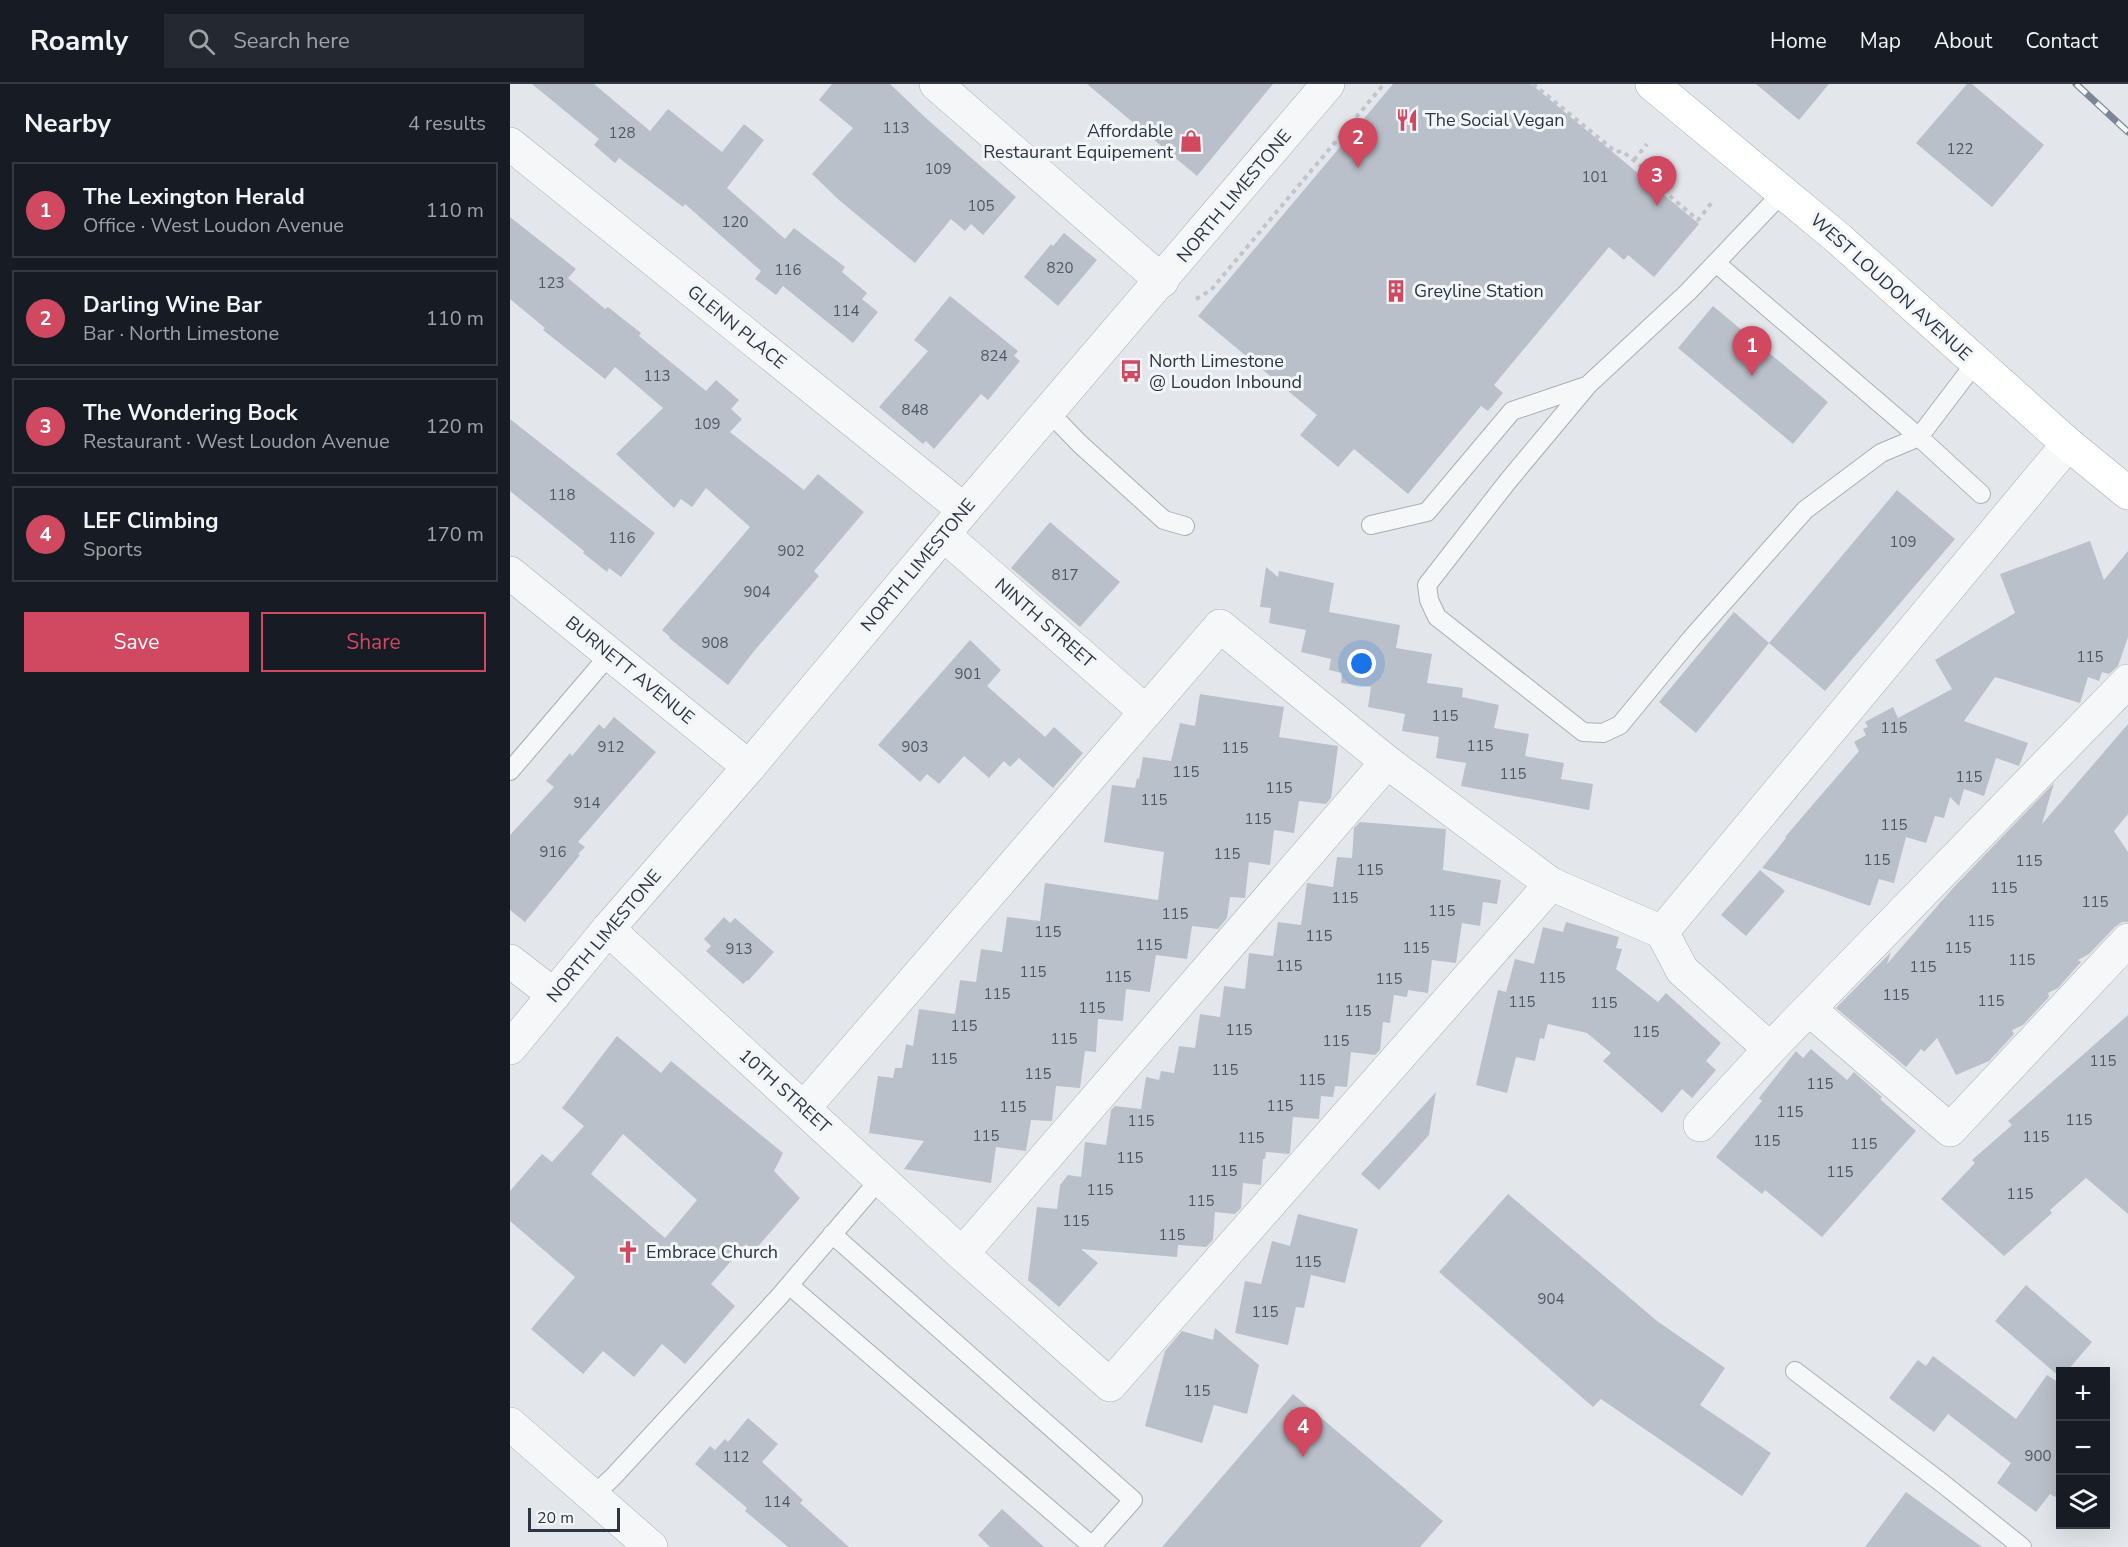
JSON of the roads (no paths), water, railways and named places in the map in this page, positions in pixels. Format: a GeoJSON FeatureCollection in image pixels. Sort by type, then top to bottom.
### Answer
{"type":"FeatureCollection","features":[{"type":"Feature","properties":{"kind":"main road","name":"WEST LOUDON AVENUE"},"geometry":{"type":"LineString","coordinates":[[1652,84],[1839,239],[2068,444],[2128,493]]}},
{"type":"Feature","properties":{"kind":"street"},"geometry":{"type":"LineString","coordinates":[[936,84],[1162,281]]}},
{"type":"Feature","properties":{"kind":"street","name":"NORTH LIMESTONE"},"geometry":{"type":"LineString","coordinates":[[510,1048],[608,929],[749,767],[954,522],[1328,84]]}},
{"type":"Feature","properties":{"kind":"street","name":"GLENN PLACE"},"geometry":{"type":"LineString","coordinates":[[510,144],[954,522]]}},
{"type":"Feature","properties":{"kind":"street"},"geometry":{"type":"LineString","coordinates":[[1662,932],[2068,444]]}},
{"type":"Feature","properties":{"kind":"street","name":"NINTH STREET"},"geometry":{"type":"LineString","coordinates":[[954,522],[1145,711]]}},
{"type":"Feature","properties":{"kind":"street","name":"BURNETT AVENUE"},"geometry":{"type":"LineString","coordinates":[[510,573],[749,767]]}},
{"type":"Feature","properties":{"kind":"street"},"geometry":{"type":"LineString","coordinates":[[804,1108],[1220,626],[1387,762],[1551,884],[1662,932],[1682,970],[1770,1049]]}},
{"type":"Feature","properties":{"kind":"street"},"geometry":{"type":"LineString","coordinates":[[1700,1125],[1770,1049],[2128,681]]}},
{"type":"Feature","properties":{"kind":"street"},"geometry":{"type":"LineString","coordinates":[[962,1254],[1387,762]]}},
{"type":"Feature","properties":{"kind":"street","name":"10TH STREET"},"geometry":{"type":"LineString","coordinates":[[608,929],[962,1254],[1110,1385],[1551,884]]}},
{"type":"Feature","properties":{"kind":"street"},"geometry":{"type":"LineString","coordinates":[[1809,1009],[1950,1130],[2128,940]]}},
{"type":"Feature","properties":{"kind":"street"},"geometry":{"type":"LineString","coordinates":[[510,961],[554,995]]}},
{"type":"Feature","properties":{"kind":"street"},"geometry":{"type":"LineString","coordinates":[[510,1424],[603,1486],[651,1547]]}},
{"type":"Feature","properties":{"kind":"lane"},"geometry":{"type":"LineString","coordinates":[[1783,192],[1688,292],[1588,386],[1508,481],[1427,585],[1429,600],[1437,617],[1584,732],[1604,733],[1620,725],[1704,624],[1805,510],[1881,453],[1919,437],[1976,362]]}},
{"type":"Feature","properties":{"kind":"lane"},"geometry":{"type":"LineString","coordinates":[[1716,263],[1919,437],[1981,494]]}},
{"type":"Feature","properties":{"kind":"lane"},"geometry":{"type":"LineString","coordinates":[[1371,525],[1427,512],[1512,411],[1588,386]]}},
{"type":"Feature","properties":{"kind":"lane"},"geometry":{"type":"LineString","coordinates":[[1049,412],[1080,444],[1164,520],[1185,526]]}},
{"type":"Feature","properties":{"kind":"lane"},"geometry":{"type":"LineString","coordinates":[[510,771],[610,654]]}},
{"type":"Feature","properties":{"kind":"lane"},"geometry":{"type":"LineString","coordinates":[[603,1486],[763,1314],[880,1179]]}},
{"type":"Feature","properties":{"kind":"lane"},"geometry":{"type":"LineString","coordinates":[[789,1285],[1092,1546],[1126,1508],[1132,1500],[832,1234]]}},
{"type":"Feature","properties":{"kind":"lane"},"geometry":{"type":"LineString","coordinates":[[1795,1371],[1942,1482],[2022,1547]]}},
{"type":"Feature","properties":{"kind":"railway"},"geometry":{"type":"LineString","coordinates":[[2076,84],[2128,132]]}},
{"type":"Feature","properties":{"kind":"place","name":"The Social Vegan"},"geometry":{"type":"Point","coordinates":[1407,120]}},
{"type":"Feature","properties":{"kind":"place","name":"Affordable Restaurant Equipement"},"geometry":{"type":"Point","coordinates":[1191,141]}},
{"type":"Feature","properties":{"kind":"place","name":"Darling Wine Bar"},"geometry":{"type":"Point","coordinates":[1358,168]}},
{"type":"Feature","properties":{"kind":"place","name":"The Wondering Bock"},"geometry":{"type":"Point","coordinates":[1657,206]}},
{"type":"Feature","properties":{"kind":"place","name":"Greyline Station"},"geometry":{"type":"Point","coordinates":[1396,291]}},
{"type":"Feature","properties":{"kind":"place","name":"North Limestone @ Loudon Inbound"},"geometry":{"type":"Point","coordinates":[1131,371]}},
{"type":"Feature","properties":{"kind":"place","name":"The Lexington Herald"},"geometry":{"type":"Point","coordinates":[1752,376]}},
{"type":"Feature","properties":{"kind":"place","name":"Embrace Church"},"geometry":{"type":"Point","coordinates":[628,1252]}},
{"type":"Feature","properties":{"kind":"place","name":"LEF Climbing"},"geometry":{"type":"Point","coordinates":[1303,1457]}}]}
